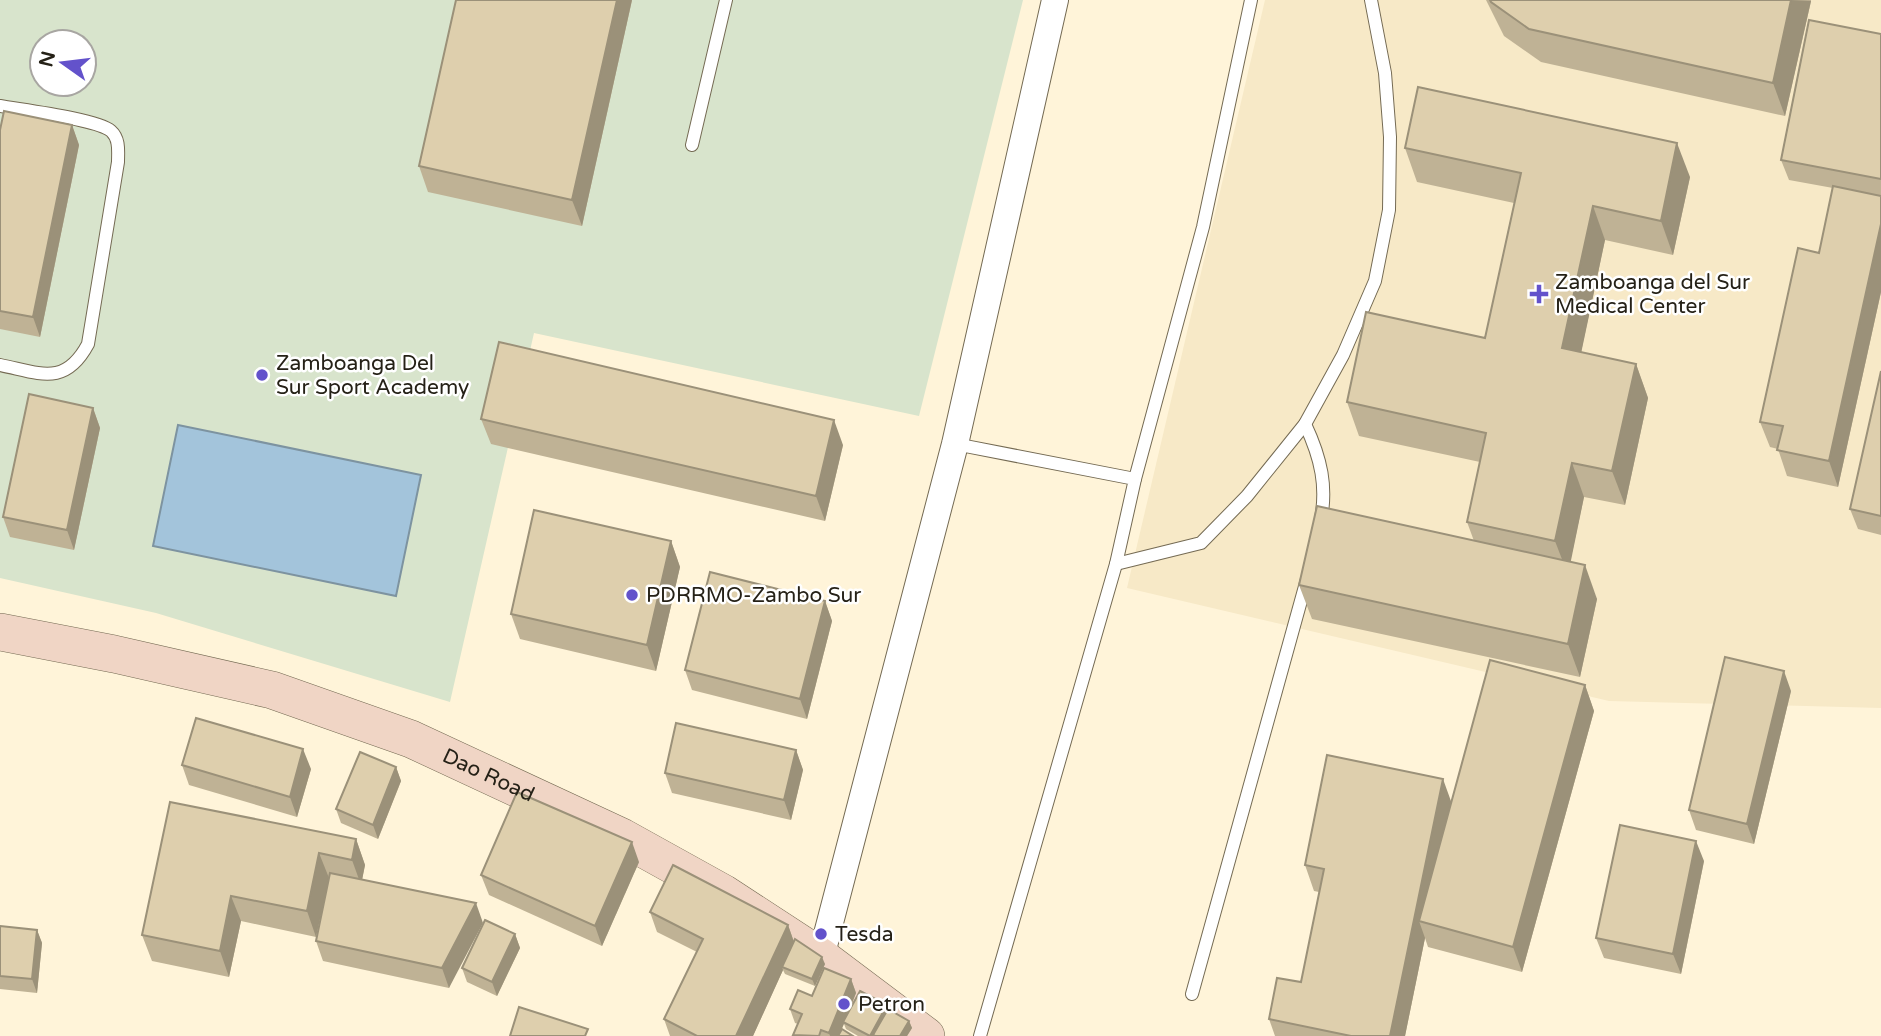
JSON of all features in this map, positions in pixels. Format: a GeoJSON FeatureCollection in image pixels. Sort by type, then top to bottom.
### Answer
{"type":"FeatureCollection","features":[{"type":"Feature","properties":{"kind":"street"},"geometry":{"type":"LineString","coordinates":[[821,957],[955,444],[1055,0]]}},
{"type":"Feature","properties":{"kind":"street","name":"Dao Road"},"geometry":{"type":"LineString","coordinates":[[0,632],[114,654],[272,690],[411,739],[622,838],[723,893],[821,957],[926,1036]]}},
{"type":"Feature","properties":{"kind":"lane"},"geometry":{"type":"LineString","coordinates":[[692,145],[726,0]]}},
{"type":"Feature","properties":{"kind":"lane"},"geometry":{"type":"LineString","coordinates":[[980,1036],[1116,564],[1135,479],[1203,227],[1251,0]]}},
{"type":"Feature","properties":{"kind":"lane"},"geometry":{"type":"LineString","coordinates":[[1116,564],[1201,543],[1247,496],[1305,424],[1343,355],[1376,281],[1389,210],[1390,137],[1385,73],[1371,0]]}},
{"type":"Feature","properties":{"kind":"lane"},"geometry":{"type":"LineString","coordinates":[[0,106],[91,123],[111,131],[118,142],[118,162],[88,344],[79,361],[65,372],[46,374],[0,365]]}},
{"type":"Feature","properties":{"kind":"lane"},"geometry":{"type":"LineString","coordinates":[[1305,424],[1317,450],[1325,499],[1317,535]]}},
{"type":"Feature","properties":{"kind":"lane"},"geometry":{"type":"LineString","coordinates":[[955,444],[1135,479]]}},
{"type":"Feature","properties":{"kind":"lane"},"geometry":{"type":"LineString","coordinates":[[1192,994],[1309,571]]}},
{"type":"Feature","properties":{"kind":"shaded area","name":"Zamboanga del Sur Medical Center"},"geometry":{"type":"Polygon","coordinates":[[[1265,0],[1881,0],[1881,708],[1609,701],[1127,588],[1265,0]]]}},
{"type":"Feature","properties":{"kind":"green space","name":"Zamboanga Del Sur Sport Academy"},"geometry":{"type":"Polygon","coordinates":[[[0,0],[1023,0],[919,416],[534,333],[450,702],[156,613],[0,578],[0,0]]]}},
{"type":"Feature","properties":{"kind":"water"},"geometry":{"type":"Polygon","coordinates":[[[178,425],[421,475],[396,596],[153,546],[178,425]]]}},
{"type":"Feature","properties":{"kind":"building"},"geometry":{"type":"Polygon","coordinates":[[[456,0],[617,0],[572,200],[419,166],[456,0]]]}},
{"type":"Feature","properties":{"kind":"building"},"geometry":{"type":"Polygon","coordinates":[[[1490,0],[1791,0],[1773,83],[1529,29],[1490,0]]]}},
{"type":"Feature","properties":{"kind":"building"},"geometry":{"type":"Polygon","coordinates":[[[1809,20],[1881,34],[1881,179],[1781,160],[1809,20]]]}},
{"type":"Feature","properties":{"kind":"building"},"geometry":{"type":"Polygon","coordinates":[[[1418,87],[1677,143],[1661,221],[1593,206],[1562,348],[1636,364],[1612,471],[1572,463],[1555,541],[1467,522],[1486,433],[1347,402],[1366,312],[1485,338],[1521,173],[1405,148],[1418,87]]]}},
{"type":"Feature","properties":{"kind":"building"},"geometry":{"type":"Polygon","coordinates":[[[4,111],[72,125],[33,317],[0,311],[0,130],[4,111]]]}},
{"type":"Feature","properties":{"kind":"building"},"geometry":{"type":"Polygon","coordinates":[[[1833,186],[1881,196],[1881,224],[1829,461],[1777,450],[1783,426],[1760,422],[1798,248],[1819,253],[1833,186]]]}},
{"type":"Feature","properties":{"kind":"building"},"geometry":{"type":"Polygon","coordinates":[[[499,342],[834,420],[816,496],[481,419],[499,342]]]}},
{"type":"Feature","properties":{"kind":"building"},"geometry":{"type":"Polygon","coordinates":[[[1881,371],[1881,516],[1850,509],[1881,371]]]}},
{"type":"Feature","properties":{"kind":"building"},"geometry":{"type":"Polygon","coordinates":[[[29,394],[93,408],[67,530],[3,517],[29,394]]]}},
{"type":"Feature","properties":{"kind":"building"},"geometry":{"type":"Polygon","coordinates":[[[1317,506],[1585,565],[1568,644],[1299,585],[1317,506]]]}},
{"type":"Feature","properties":{"kind":"building"},"geometry":{"type":"Polygon","coordinates":[[[534,510],[671,541],[647,645],[511,614],[534,510]]]}},
{"type":"Feature","properties":{"kind":"building"},"geometry":{"type":"Polygon","coordinates":[[[710,572],[825,601],[800,699],[685,670],[710,572]]]}},
{"type":"Feature","properties":{"kind":"building"},"geometry":{"type":"Polygon","coordinates":[[[1725,657],[1784,671],[1747,824],[1689,810],[1725,657]]]}},
{"type":"Feature","properties":{"kind":"building"},"geometry":{"type":"Polygon","coordinates":[[[1490,660],[1585,685],[1513,947],[1419,921],[1490,660]]]}},
{"type":"Feature","properties":{"kind":"building"},"geometry":{"type":"Polygon","coordinates":[[[196,718],[303,749],[290,797],[182,765],[196,718]]]}},
{"type":"Feature","properties":{"kind":"building"},"geometry":{"type":"Polygon","coordinates":[[[676,723],[796,750],[784,800],[665,773],[676,723]]]}},
{"type":"Feature","properties":{"kind":"building"},"geometry":{"type":"Polygon","coordinates":[[[360,752],[396,767],[373,825],[336,809],[360,752]]]}},
{"type":"Feature","properties":{"kind":"building"},"geometry":{"type":"Polygon","coordinates":[[[1327,755],[1443,779],[1390,1036],[1351,1036],[1269,1019],[1277,978],[1301,982],[1324,869],[1305,865],[1327,755]]]}},
{"type":"Feature","properties":{"kind":"building"},"geometry":{"type":"Polygon","coordinates":[[[517,792],[632,842],[595,926],[481,875],[517,792]]]}},
{"type":"Feature","properties":{"kind":"building"},"geometry":{"type":"Polygon","coordinates":[[[170,802],[356,839],[352,860],[319,853],[307,911],[231,896],[220,951],[142,935],[170,802]]]}},
{"type":"Feature","properties":{"kind":"building"},"geometry":{"type":"Polygon","coordinates":[[[1620,825],[1696,841],[1673,954],[1596,938],[1620,825]]]}},
{"type":"Feature","properties":{"kind":"building"},"geometry":{"type":"Polygon","coordinates":[[[673,865],[788,925],[736,1036],[697,1036],[664,1019],[703,939],[650,912],[673,865]]]}},
{"type":"Feature","properties":{"kind":"building"},"geometry":{"type":"Polygon","coordinates":[[[330,873],[476,903],[442,968],[316,941],[330,873]]]}},
{"type":"Feature","properties":{"kind":"building"},"geometry":{"type":"Polygon","coordinates":[[[485,920],[515,934],[492,982],[462,968],[485,920]]]}},
{"type":"Feature","properties":{"kind":"building"},"geometry":{"type":"Polygon","coordinates":[[[0,926],[37,930],[32,979],[0,976],[0,926]]]}},
{"type":"Feature","properties":{"kind":"building"},"geometry":{"type":"Polygon","coordinates":[[[795,939],[822,957],[812,979],[782,967],[795,939]]]}},
{"type":"Feature","properties":{"kind":"building"},"geometry":{"type":"Polygon","coordinates":[[[824,968],[851,979],[829,1033],[821,1030],[819,1036],[793,1035],[802,1014],[790,1009],[798,990],[812,996],[824,968]]]}},
{"type":"Feature","properties":{"kind":"building"},"geometry":{"type":"Polygon","coordinates":[[[860,991],[887,1005],[870,1036],[843,1022],[860,991]]]}},
{"type":"Feature","properties":{"kind":"building"},"geometry":{"type":"Polygon","coordinates":[[[519,1007],[588,1029],[585,1036],[510,1036],[519,1007]]]}},
{"type":"Feature","properties":{"kind":"building"},"geometry":{"type":"Polygon","coordinates":[[[888,1009],[909,1021],[900,1036],[873,1035],[888,1009]]]}},
{"type":"Feature","properties":{"kind":"building"},"geometry":{"type":"Polygon","coordinates":[[[842,1029],[853,1036],[838,1036],[842,1029]]]}},
{"type":"Feature","properties":{"kind":"place","name":"Zamboanga del Sur Medical Center"},"geometry":{"type":"Point","coordinates":[1539,294]}},
{"type":"Feature","properties":{"kind":"place","name":"Zamboanga Del Sur Sport Academy"},"geometry":{"type":"Point","coordinates":[262,375]}},
{"type":"Feature","properties":{"kind":"place","name":"PDRRMO-Zambo Sur"},"geometry":{"type":"Point","coordinates":[632,595]}},
{"type":"Feature","properties":{"kind":"place","name":"Tesda"},"geometry":{"type":"Point","coordinates":[821,934]}},
{"type":"Feature","properties":{"kind":"place","name":"Petron"},"geometry":{"type":"Point","coordinates":[844,1004]}}]}
